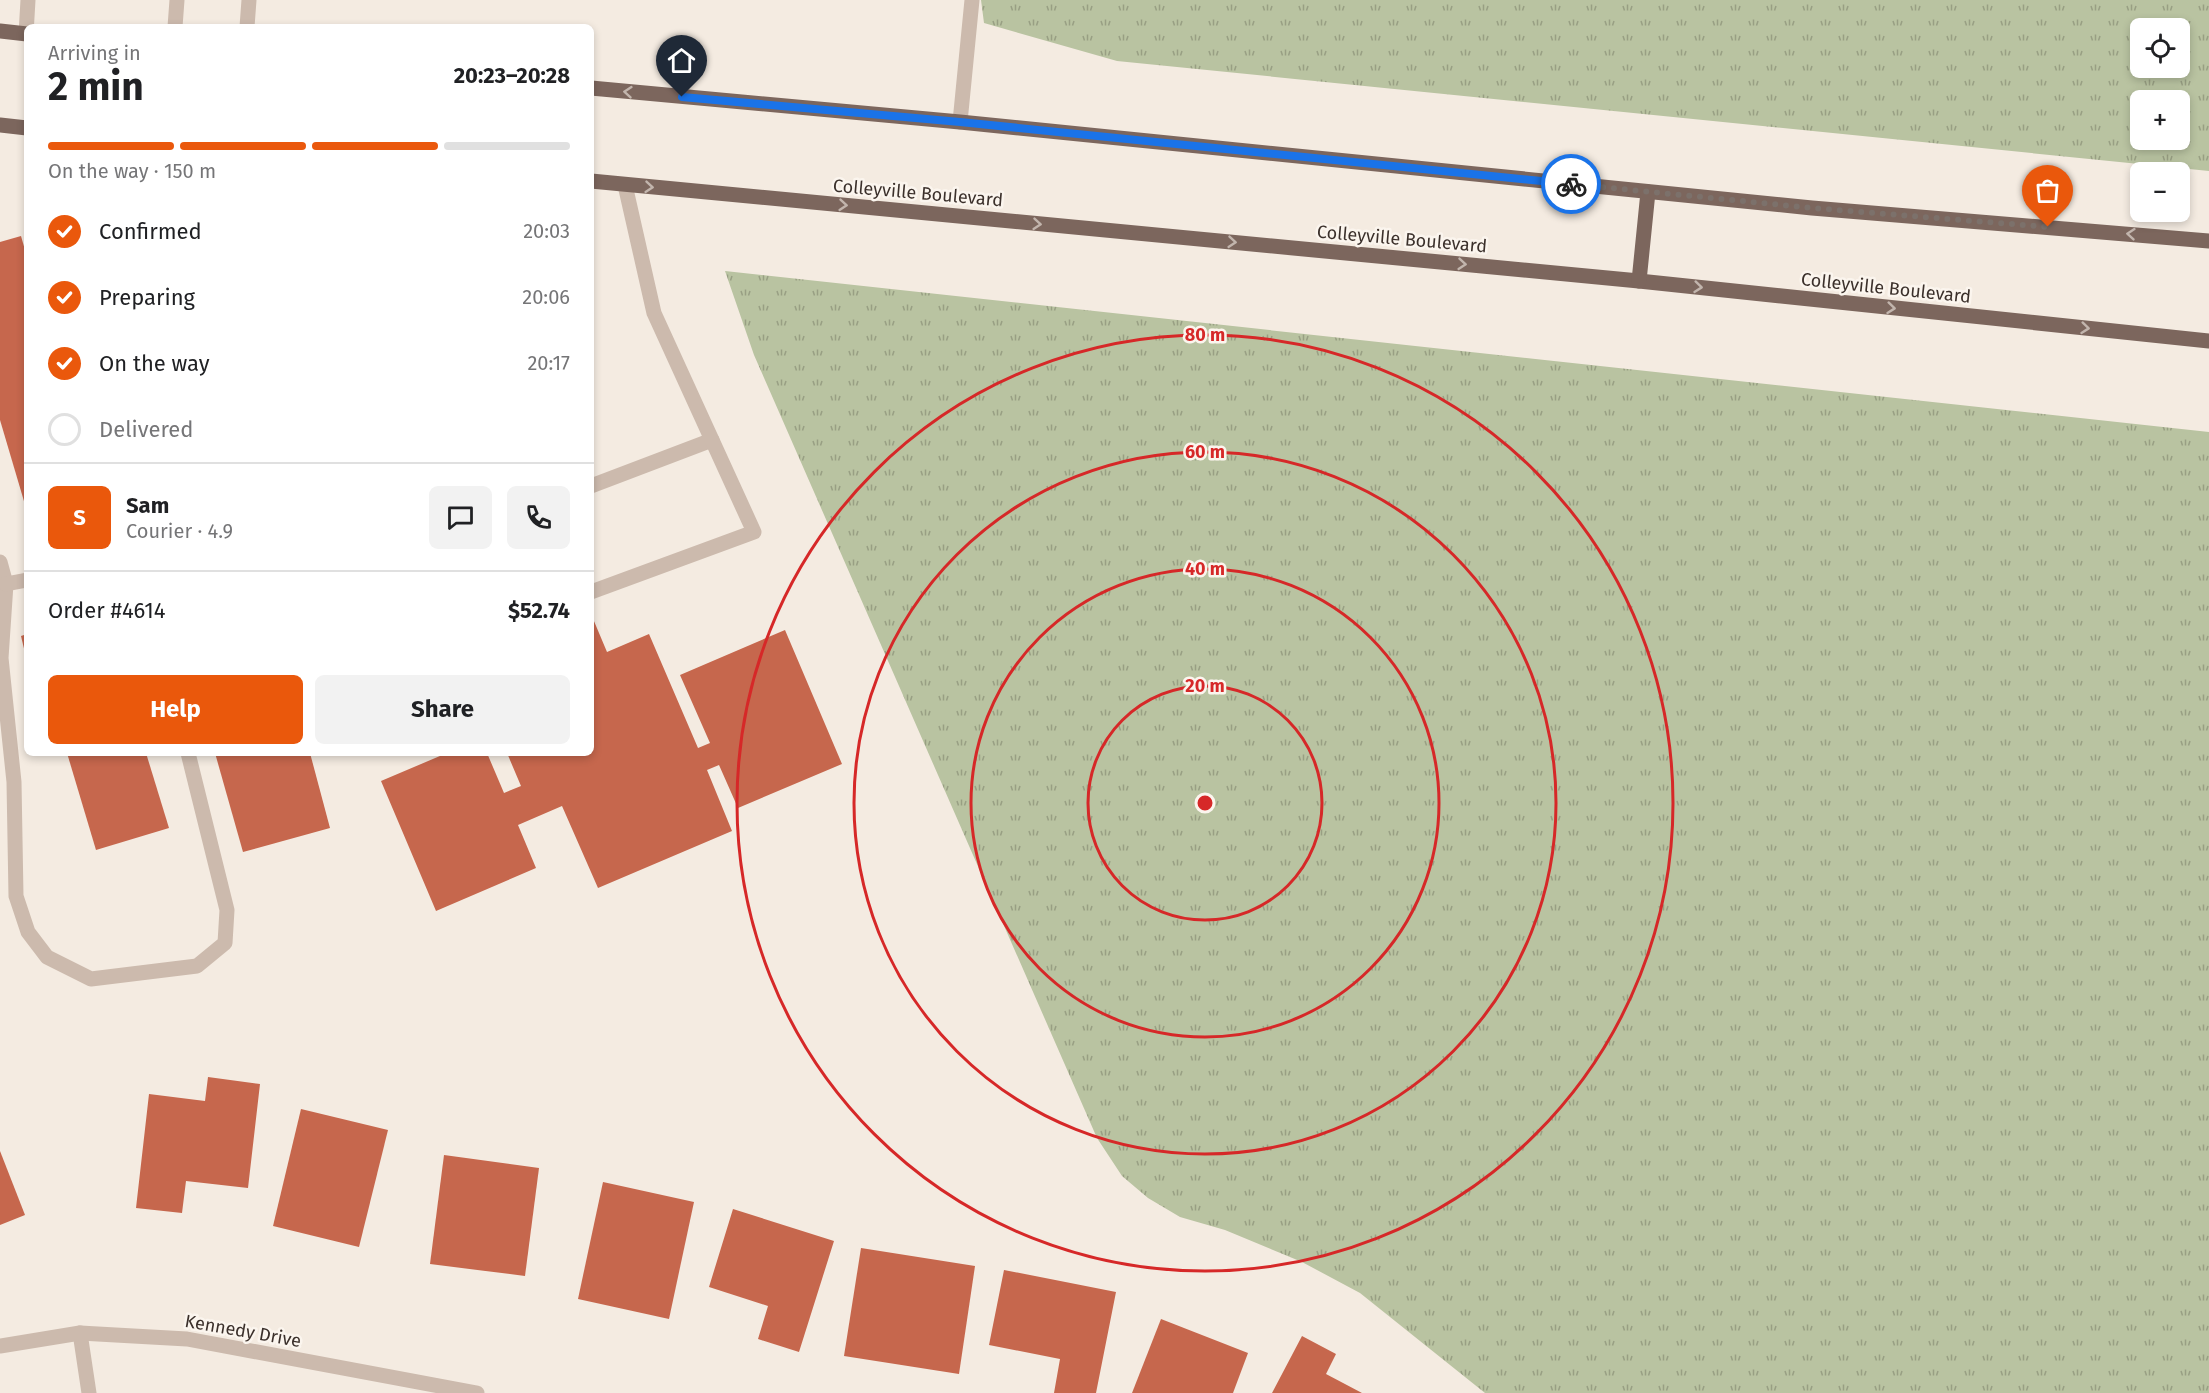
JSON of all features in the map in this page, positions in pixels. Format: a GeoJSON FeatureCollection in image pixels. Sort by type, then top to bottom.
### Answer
{"type":"FeatureCollection","features":[{"type":"Feature","properties":{"kind":"main road"},"geometry":{"type":"LineString","coordinates":[[0,31],[24,34]]}},
{"type":"Feature","properties":{"kind":"main road"},"geometry":{"type":"LineString","coordinates":[[594,88],[960,122],[1812,208],[2209,241]]}},
{"type":"Feature","properties":{"kind":"main road"},"geometry":{"type":"LineString","coordinates":[[0,125],[24,128]]}},
{"type":"Feature","properties":{"kind":"main road","name":"Colleyville Boulevard"},"geometry":{"type":"LineString","coordinates":[[594,181],[1640,281],[2209,341]]}},
{"type":"Feature","properties":{"kind":"main road"},"geometry":{"type":"LineString","coordinates":[[1640,281],[1648,192]]}},
{"type":"Feature","properties":{"kind":"street"},"geometry":{"type":"LineString","coordinates":[[27,24],[28,0]]}},
{"type":"Feature","properties":{"kind":"street"},"geometry":{"type":"LineString","coordinates":[[175,24],[177,0]]}},
{"type":"Feature","properties":{"kind":"street"},"geometry":{"type":"LineString","coordinates":[[247,24],[249,0]]}},
{"type":"Feature","properties":{"kind":"street"},"geometry":{"type":"LineString","coordinates":[[960,122],[972,0]]}},
{"type":"Feature","properties":{"kind":"street"},"geometry":{"type":"LineString","coordinates":[[594,591],[754,532],[654,313],[625,185]]}},
{"type":"Feature","properties":{"kind":"street"},"geometry":{"type":"LineString","coordinates":[[594,485],[712,440]]}},
{"type":"Feature","properties":{"kind":"street"},"geometry":{"type":"LineString","coordinates":[[0,562],[6,584],[1,658],[14,782],[16,896],[28,932],[47,957],[91,979],[197,966],[225,943],[227,910],[189,756]]}},
{"type":"Feature","properties":{"kind":"street"},"geometry":{"type":"LineString","coordinates":[[6,584],[24,581]]}},
{"type":"Feature","properties":{"kind":"street"},"geometry":{"type":"LineString","coordinates":[[80,1333],[89,1393]]}},
{"type":"Feature","properties":{"kind":"street","name":"Kennedy Drive"},"geometry":{"type":"LineString","coordinates":[[0,1346],[80,1333],[187,1339],[477,1393]]}},
{"type":"Feature","properties":{"kind":"green space"},"geometry":{"type":"Polygon","coordinates":[[[981,0],[2209,0],[2209,171],[2190,169],[2190,162],[2130,163],[1117,61],[984,23],[981,0]]]}},
{"type":"Feature","properties":{"kind":"green space"},"geometry":{"type":"Polygon","coordinates":[[[725,271],[2209,432],[2209,1393],[1485,1393],[1360,1293],[1302,1262],[1225,1230],[1180,1217],[1148,1198],[1122,1176],[1097,1138],[754,355],[725,271]]]}},
{"type":"Feature","properties":{"kind":"building"},"geometry":{"type":"Polygon","coordinates":[[[21,236],[24,246],[24,501],[0,420],[0,242],[21,236]]]}},
{"type":"Feature","properties":{"kind":"building"},"geometry":{"type":"Polygon","coordinates":[[[594,621],[607,652],[649,634],[698,748],[710,743],[680,675],[785,630],[842,764],[738,808],[719,765],[707,770],[732,831],[598,888],[562,806],[518,825],[536,868],[436,911],[381,781],[440,756],[488,756],[504,793],[521,786],[508,756],[594,756],[594,621]]]}},
{"type":"Feature","properties":{"kind":"building"},"geometry":{"type":"Polygon","coordinates":[[[68,756],[147,756],[169,828],[96,850],[68,756]]]}},
{"type":"Feature","properties":{"kind":"building"},"geometry":{"type":"Polygon","coordinates":[[[216,756],[311,756],[330,828],[243,852],[216,756]]]}},
{"type":"Feature","properties":{"kind":"building"},"geometry":{"type":"Polygon","coordinates":[[[208,1077],[260,1084],[248,1188],[186,1181],[182,1213],[136,1208],[149,1094],[205,1101],[208,1077]]]}},
{"type":"Feature","properties":{"kind":"building"},"geometry":{"type":"Polygon","coordinates":[[[301,1109],[388,1130],[359,1247],[273,1226],[301,1109]]]}},
{"type":"Feature","properties":{"kind":"building"},"geometry":{"type":"Polygon","coordinates":[[[0,1151],[25,1215],[0,1225],[0,1151]]]}},
{"type":"Feature","properties":{"kind":"building"},"geometry":{"type":"Polygon","coordinates":[[[444,1155],[539,1168],[525,1276],[430,1264],[444,1155]]]}},
{"type":"Feature","properties":{"kind":"building"},"geometry":{"type":"Polygon","coordinates":[[[603,1182],[694,1202],[669,1319],[578,1299],[603,1182]]]}},
{"type":"Feature","properties":{"kind":"building"},"geometry":{"type":"Polygon","coordinates":[[[733,1209],[834,1241],[799,1352],[758,1339],[768,1306],[709,1287],[733,1209]]]}},
{"type":"Feature","properties":{"kind":"building"},"geometry":{"type":"Polygon","coordinates":[[[861,1248],[975,1266],[959,1374],[844,1356],[861,1248]]]}},
{"type":"Feature","properties":{"kind":"building"},"geometry":{"type":"Polygon","coordinates":[[[1004,1270],[1116,1292],[1096,1393],[1054,1393],[1060,1359],[989,1345],[1004,1270]]]}},
{"type":"Feature","properties":{"kind":"building"},"geometry":{"type":"Polygon","coordinates":[[[1161,1319],[1248,1353],[1233,1393],[1132,1393],[1161,1319]]]}},
{"type":"Feature","properties":{"kind":"building"},"geometry":{"type":"Polygon","coordinates":[[[1302,1336],[1336,1354],[1326,1374],[1362,1393],[1272,1393],[1302,1336]]]}},
{"type":"Feature","properties":{"kind":"way so far"},"geometry":{"type":"LineString","coordinates":[[1571,184],[1812,208],[2048,227]]}},
{"type":"Feature","properties":{"kind":"route"},"geometry":{"type":"LineString","coordinates":[[682,97],[960,122],[1571,184]]}}]}
